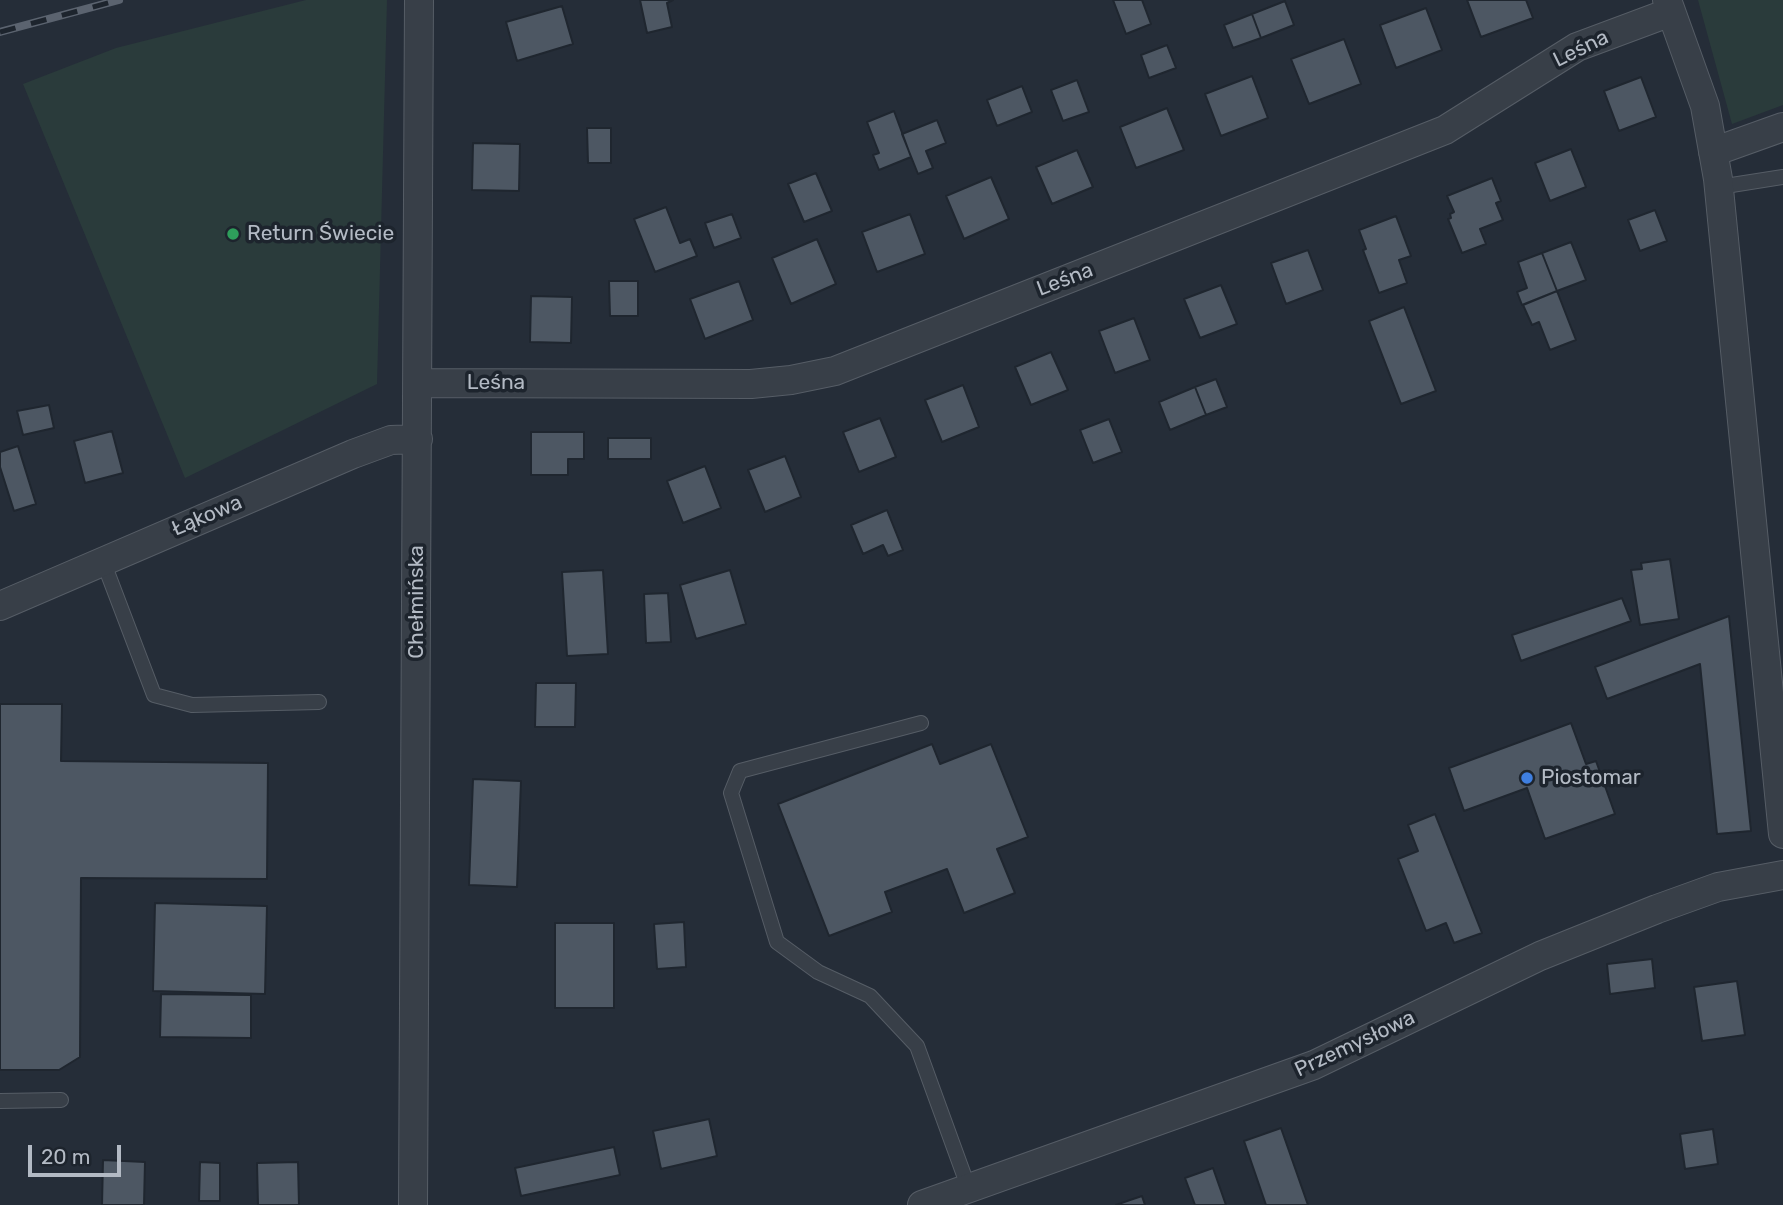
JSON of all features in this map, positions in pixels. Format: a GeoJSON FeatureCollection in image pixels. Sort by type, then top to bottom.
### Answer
{"type":"FeatureCollection","features":[{"type":"Feature","properties":{"kind":"street","name":"Chełmińska"},"geometry":{"type":"LineString","coordinates":[[413,1205],[419,0]]}},
{"type":"Feature","properties":{"kind":"street","name":"Leśna"},"geometry":{"type":"LineString","coordinates":[[418,383],[751,384],[791,380],[835,371],[1445,130],[1577,47],[1669,6]]}},
{"type":"Feature","properties":{"kind":"street"},"geometry":{"type":"LineString","coordinates":[[1669,6],[1705,106],[1719,187],[1780,779],[1783,834]]}},
{"type":"Feature","properties":{"kind":"street"},"geometry":{"type":"LineString","coordinates":[[1713,152],[1783,127]]}},
{"type":"Feature","properties":{"kind":"street","name":"Łąkowa"},"geometry":{"type":"LineString","coordinates":[[0,606],[353,453],[391,440],[418,439]]}},
{"type":"Feature","properties":{"kind":"street","name":"Przemysłowa"},"geometry":{"type":"LineString","coordinates":[[922,1205],[1314,1065],[1540,956],[1657,909],[1718,887],[1783,875]]}},
{"type":"Feature","properties":{"kind":"lane"},"geometry":{"type":"LineString","coordinates":[[1719,187],[1783,177]]}},
{"type":"Feature","properties":{"kind":"lane"},"geometry":{"type":"LineString","coordinates":[[103,561],[154,695],[192,705],[319,702]]}},
{"type":"Feature","properties":{"kind":"lane"},"geometry":{"type":"LineString","coordinates":[[921,723],[740,771],[731,793],[777,942],[818,972],[870,996],[918,1046],[969,1189]]}},
{"type":"Feature","properties":{"kind":"lane"},"geometry":{"type":"LineString","coordinates":[[0,1101],[61,1100]]}},
{"type":"Feature","properties":{"kind":"shaded area","name":"Return Świecie"},"geometry":{"type":"Polygon","coordinates":[[[306,0],[387,0],[377,384],[185,478],[23,84],[116,48],[306,0]]]}},
{"type":"Feature","properties":{"kind":"shaded area"},"geometry":{"type":"Polygon","coordinates":[[[1698,0],[1783,0],[1783,105],[1732,124],[1698,0]]]}},
{"type":"Feature","properties":{"kind":"building"},"geometry":{"type":"Polygon","coordinates":[[[640,0],[673,0],[667,3],[672,27],[647,33],[640,0]]]}},
{"type":"Feature","properties":{"kind":"building"},"geometry":{"type":"Polygon","coordinates":[[[1113,0],[1142,0],[1151,24],[1126,34],[1113,0]]]}},
{"type":"Feature","properties":{"kind":"building"},"geometry":{"type":"Polygon","coordinates":[[[1467,0],[1526,0],[1533,18],[1481,37],[1467,0]]]}},
{"type":"Feature","properties":{"kind":"building"},"geometry":{"type":"Polygon","coordinates":[[[1285,1],[1294,25],[1261,38],[1252,14],[1285,1]]]}},
{"type":"Feature","properties":{"kind":"building"},"geometry":{"type":"Polygon","coordinates":[[[562,6],[573,44],[517,61],[506,22],[562,6]]]}},
{"type":"Feature","properties":{"kind":"building"},"geometry":{"type":"Polygon","coordinates":[[[1426,8],[1442,50],[1396,68],[1380,25],[1426,8]]]}},
{"type":"Feature","properties":{"kind":"building"},"geometry":{"type":"Polygon","coordinates":[[[1252,14],[1261,38],[1233,48],[1224,25],[1252,14]]]}},
{"type":"Feature","properties":{"kind":"building"},"geometry":{"type":"Polygon","coordinates":[[[1344,39],[1361,84],[1309,104],[1291,59],[1344,39]]]}},
{"type":"Feature","properties":{"kind":"building"},"geometry":{"type":"Polygon","coordinates":[[[1167,45],[1176,68],[1149,78],[1141,55],[1167,45]]]}},
{"type":"Feature","properties":{"kind":"building"},"geometry":{"type":"Polygon","coordinates":[[[1252,76],[1268,118],[1221,136],[1205,94],[1252,76]]]}},
{"type":"Feature","properties":{"kind":"building"},"geometry":{"type":"Polygon","coordinates":[[[1641,77],[1656,117],[1619,131],[1604,91],[1641,77]]]}},
{"type":"Feature","properties":{"kind":"building"},"geometry":{"type":"Polygon","coordinates":[[[1077,80],[1089,112],[1063,121],[1051,90],[1077,80]]]}},
{"type":"Feature","properties":{"kind":"building"},"geometry":{"type":"Polygon","coordinates":[[[1022,86],[1032,112],[997,126],[987,100],[1022,86]]]}},
{"type":"Feature","properties":{"kind":"building"},"geometry":{"type":"Polygon","coordinates":[[[1167,108],[1184,150],[1136,168],[1120,127],[1167,108]]]}},
{"type":"Feature","properties":{"kind":"building"},"geometry":{"type":"Polygon","coordinates":[[[894,111],[911,157],[879,170],[873,155],[879,153],[867,122],[894,111]]]}},
{"type":"Feature","properties":{"kind":"building"},"geometry":{"type":"Polygon","coordinates":[[[937,120],[946,143],[926,151],[933,168],[918,174],[902,134],[937,120]]]}},
{"type":"Feature","properties":{"kind":"building"},"geometry":{"type":"Polygon","coordinates":[[[587,128],[611,128],[611,163],[588,163],[587,128]]]}},
{"type":"Feature","properties":{"kind":"building"},"geometry":{"type":"Polygon","coordinates":[[[473,143],[520,144],[519,191],[472,190],[473,143]]]}},
{"type":"Feature","properties":{"kind":"building"},"geometry":{"type":"Polygon","coordinates":[[[1571,149],[1586,187],[1550,201],[1535,163],[1571,149]]]}},
{"type":"Feature","properties":{"kind":"building"},"geometry":{"type":"Polygon","coordinates":[[[1077,150],[1093,187],[1052,204],[1036,167],[1077,150]]]}},
{"type":"Feature","properties":{"kind":"building"},"geometry":{"type":"Polygon","coordinates":[[[816,173],[832,211],[804,222],[788,184],[816,173]]]}},
{"type":"Feature","properties":{"kind":"building"},"geometry":{"type":"Polygon","coordinates":[[[991,177],[1009,219],[964,239],[946,196],[991,177]]]}},
{"type":"Feature","properties":{"kind":"building"},"geometry":{"type":"Polygon","coordinates":[[[1492,178],[1501,201],[1496,203],[1503,220],[1480,229],[1486,244],[1462,253],[1448,219],[1454,212],[1447,196],[1492,178]]]}},
{"type":"Feature","properties":{"kind":"building"},"geometry":{"type":"Polygon","coordinates":[[[666,207],[680,243],[690,239],[697,256],[655,272],[634,219],[666,207]]]}},
{"type":"Feature","properties":{"kind":"building"},"geometry":{"type":"Polygon","coordinates":[[[1655,210],[1667,241],[1640,251],[1628,220],[1655,210]]]}},
{"type":"Feature","properties":{"kind":"building"},"geometry":{"type":"Polygon","coordinates":[[[732,214],[741,238],[714,248],[705,223],[732,214]]]}},
{"type":"Feature","properties":{"kind":"building"},"geometry":{"type":"Polygon","coordinates":[[[910,214],[925,254],[877,272],[862,232],[910,214]]]}},
{"type":"Feature","properties":{"kind":"building"},"geometry":{"type":"Polygon","coordinates":[[[1396,216],[1411,256],[1399,260],[1407,283],[1379,293],[1363,250],[1366,249],[1359,230],[1396,216]]]}},
{"type":"Feature","properties":{"kind":"building"},"geometry":{"type":"Polygon","coordinates":[[[817,239],[836,284],[791,304],[772,258],[817,239]]]}},
{"type":"Feature","properties":{"kind":"building"},"geometry":{"type":"Polygon","coordinates":[[[1571,242],[1586,280],[1557,291],[1542,253],[1571,242]]]}},
{"type":"Feature","properties":{"kind":"building"},"geometry":{"type":"Polygon","coordinates":[[[1308,250],[1323,290],[1286,304],[1271,263],[1308,250]]]}},
{"type":"Feature","properties":{"kind":"building"},"geometry":{"type":"Polygon","coordinates":[[[1542,253],[1557,291],[1522,305],[1517,292],[1527,288],[1518,262],[1542,253]]]}},
{"type":"Feature","properties":{"kind":"building"},"geometry":{"type":"Polygon","coordinates":[[[609,281],[638,281],[638,316],[610,316],[609,281]]]}},
{"type":"Feature","properties":{"kind":"building"},"geometry":{"type":"Polygon","coordinates":[[[739,281],[753,320],[705,339],[690,299],[739,281]]]}},
{"type":"Feature","properties":{"kind":"building"},"geometry":{"type":"Polygon","coordinates":[[[1221,285],[1237,324],[1200,338],[1184,299],[1221,285]]]}},
{"type":"Feature","properties":{"kind":"building"},"geometry":{"type":"Polygon","coordinates":[[[1557,291],[1576,340],[1550,350],[1539,322],[1532,325],[1523,305],[1557,291]]]}},
{"type":"Feature","properties":{"kind":"building"},"geometry":{"type":"Polygon","coordinates":[[[531,296],[572,297],[571,343],[530,342],[531,296]]]}},
{"type":"Feature","properties":{"kind":"building"},"geometry":{"type":"Polygon","coordinates":[[[1404,307],[1436,391],[1401,404],[1369,321],[1404,307]]]}},
{"type":"Feature","properties":{"kind":"building"},"geometry":{"type":"Polygon","coordinates":[[[1134,318],[1150,360],[1115,373],[1099,331],[1134,318]]]}},
{"type":"Feature","properties":{"kind":"building"},"geometry":{"type":"Polygon","coordinates":[[[1051,352],[1068,390],[1031,405],[1015,367],[1051,352]]]}},
{"type":"Feature","properties":{"kind":"building"},"geometry":{"type":"Polygon","coordinates":[[[1216,379],[1227,407],[1206,415],[1195,387],[1216,379]]]}},
{"type":"Feature","properties":{"kind":"building"},"geometry":{"type":"Polygon","coordinates":[[[963,385],[979,427],[942,442],[925,400],[963,385]]]}},
{"type":"Feature","properties":{"kind":"building"},"geometry":{"type":"Polygon","coordinates":[[[1195,387],[1206,415],[1170,430],[1159,402],[1195,387]]]}},
{"type":"Feature","properties":{"kind":"building"},"geometry":{"type":"Polygon","coordinates":[[[49,405],[54,428],[23,435],[17,411],[49,405]]]}},
{"type":"Feature","properties":{"kind":"building"},"geometry":{"type":"Polygon","coordinates":[[[880,418],[896,457],[859,472],[843,432],[880,418]]]}},
{"type":"Feature","properties":{"kind":"building"},"geometry":{"type":"Polygon","coordinates":[[[1109,419],[1122,452],[1093,463],[1080,430],[1109,419]]]}},
{"type":"Feature","properties":{"kind":"building"},"geometry":{"type":"Polygon","coordinates":[[[112,431],[123,473],[85,483],[74,441],[112,431]]]}},
{"type":"Feature","properties":{"kind":"building"},"geometry":{"type":"Polygon","coordinates":[[[531,432],[584,432],[584,459],[568,459],[568,475],[531,475],[531,432]]]}},
{"type":"Feature","properties":{"kind":"building"},"geometry":{"type":"Polygon","coordinates":[[[608,438],[651,438],[651,459],[608,459],[608,438]]]}},
{"type":"Feature","properties":{"kind":"building"},"geometry":{"type":"Polygon","coordinates":[[[18,446],[36,504],[14,511],[0,467],[0,452],[18,446]]]}},
{"type":"Feature","properties":{"kind":"building"},"geometry":{"type":"Polygon","coordinates":[[[785,456],[801,497],[765,512],[748,470],[785,456]]]}},
{"type":"Feature","properties":{"kind":"building"},"geometry":{"type":"Polygon","coordinates":[[[705,466],[721,508],[683,523],[667,481],[705,466]]]}},
{"type":"Feature","properties":{"kind":"building"},"geometry":{"type":"Polygon","coordinates":[[[887,510],[903,550],[888,556],[883,545],[863,554],[851,525],[887,510]]]}},
{"type":"Feature","properties":{"kind":"building"},"geometry":{"type":"Polygon","coordinates":[[[1670,559],[1679,619],[1640,625],[1631,570],[1642,569],[1641,563],[1670,559]]]}},
{"type":"Feature","properties":{"kind":"building"},"geometry":{"type":"Polygon","coordinates":[[[603,570],[608,654],[567,656],[562,572],[603,570]]]}},
{"type":"Feature","properties":{"kind":"building"},"geometry":{"type":"Polygon","coordinates":[[[730,570],[746,624],[696,639],[680,585],[730,570]]]}},
{"type":"Feature","properties":{"kind":"building"},"geometry":{"type":"Polygon","coordinates":[[[668,593],[671,642],[646,643],[644,594],[668,593]]]}},
{"type":"Feature","properties":{"kind":"building"},"geometry":{"type":"Polygon","coordinates":[[[1622,598],[1631,621],[1521,661],[1512,635],[1622,598]]]}},
{"type":"Feature","properties":{"kind":"building"},"geometry":{"type":"Polygon","coordinates":[[[1729,616],[1751,831],[1717,834],[1700,664],[1607,699],[1595,667],[1729,616]]]}},
{"type":"Feature","properties":{"kind":"building"},"geometry":{"type":"Polygon","coordinates":[[[536,683],[576,683],[575,727],[535,727],[536,683]]]}},
{"type":"Feature","properties":{"kind":"building"},"geometry":{"type":"Polygon","coordinates":[[[0,704],[62,704],[61,761],[268,763],[267,879],[81,878],[80,1057],[59,1070],[0,1070],[0,704]]]}},
{"type":"Feature","properties":{"kind":"building","name":"Piostomar"},"geometry":{"type":"Polygon","coordinates":[[[1571,723],[1586,764],[1596,761],[1615,814],[1545,839],[1527,788],[1464,811],[1449,768],[1571,723]]]}},
{"type":"Feature","properties":{"kind":"building"},"geometry":{"type":"Polygon","coordinates":[[[932,744],[940,764],[991,744],[1028,837],[997,849],[1015,893],[964,913],[947,869],[885,892],[892,912],[829,936],[778,804],[932,744]]]}},
{"type":"Feature","properties":{"kind":"building"},"geometry":{"type":"Polygon","coordinates":[[[473,779],[521,781],[517,887],[469,885],[473,779]]]}},
{"type":"Feature","properties":{"kind":"building"},"geometry":{"type":"Polygon","coordinates":[[[1435,814],[1482,933],[1454,943],[1446,923],[1426,931],[1398,859],[1418,851],[1408,825],[1435,814]]]}},
{"type":"Feature","properties":{"kind":"building"},"geometry":{"type":"Polygon","coordinates":[[[155,903],[267,906],[265,994],[153,991],[155,903]]]}},
{"type":"Feature","properties":{"kind":"building"},"geometry":{"type":"Polygon","coordinates":[[[684,922],[686,967],[657,969],[654,924],[684,922]]]}},
{"type":"Feature","properties":{"kind":"building"},"geometry":{"type":"Polygon","coordinates":[[[555,923],[614,923],[614,1008],[555,1008],[555,923]]]}},
{"type":"Feature","properties":{"kind":"building"},"geometry":{"type":"Polygon","coordinates":[[[1652,959],[1655,988],[1610,994],[1607,964],[1652,959]]]}},
{"type":"Feature","properties":{"kind":"building"},"geometry":{"type":"Polygon","coordinates":[[[1737,981],[1745,1035],[1702,1041],[1694,987],[1737,981]]]}},
{"type":"Feature","properties":{"kind":"building"},"geometry":{"type":"Polygon","coordinates":[[[161,994],[251,995],[251,1038],[160,1037],[161,994]]]}},
{"type":"Feature","properties":{"kind":"building"},"geometry":{"type":"Polygon","coordinates":[[[709,1119],[717,1156],[661,1169],[653,1131],[709,1119]]]}},
{"type":"Feature","properties":{"kind":"building"},"geometry":{"type":"Polygon","coordinates":[[[1281,1128],[1308,1205],[1266,1205],[1244,1141],[1281,1128]]]}},
{"type":"Feature","properties":{"kind":"building"},"geometry":{"type":"Polygon","coordinates":[[[1713,1129],[1718,1164],[1685,1169],[1680,1134],[1713,1129]]]}},
{"type":"Feature","properties":{"kind":"building"},"geometry":{"type":"Polygon","coordinates":[[[614,1147],[620,1175],[521,1196],[515,1168],[614,1147]]]}},
{"type":"Feature","properties":{"kind":"building"},"geometry":{"type":"Polygon","coordinates":[[[103,1160],[145,1162],[144,1205],[102,1205],[103,1160]]]}},
{"type":"Feature","properties":{"kind":"building"},"geometry":{"type":"Polygon","coordinates":[[[200,1162],[220,1163],[220,1201],[199,1201],[200,1162]]]}},
{"type":"Feature","properties":{"kind":"building"},"geometry":{"type":"Polygon","coordinates":[[[298,1162],[299,1205],[258,1205],[257,1163],[298,1162]]]}},
{"type":"Feature","properties":{"kind":"building"},"geometry":{"type":"Polygon","coordinates":[[[1213,1168],[1226,1205],[1195,1205],[1185,1178],[1213,1168]]]}},
{"type":"Feature","properties":{"kind":"building"},"geometry":{"type":"Polygon","coordinates":[[[1142,1196],[1145,1205],[1116,1205],[1130,1200],[1142,1196]]]}},
{"type":"Feature","properties":{"kind":"railway"},"geometry":{"type":"LineString","coordinates":[[0,32],[119,0]]}},
{"type":"Feature","properties":{"kind":"place","name":"Return Świecie"},"geometry":{"type":"Point","coordinates":[233,234]}},
{"type":"Feature","properties":{"kind":"place","name":"Piostomar"},"geometry":{"type":"Point","coordinates":[1527,778]}}]}
